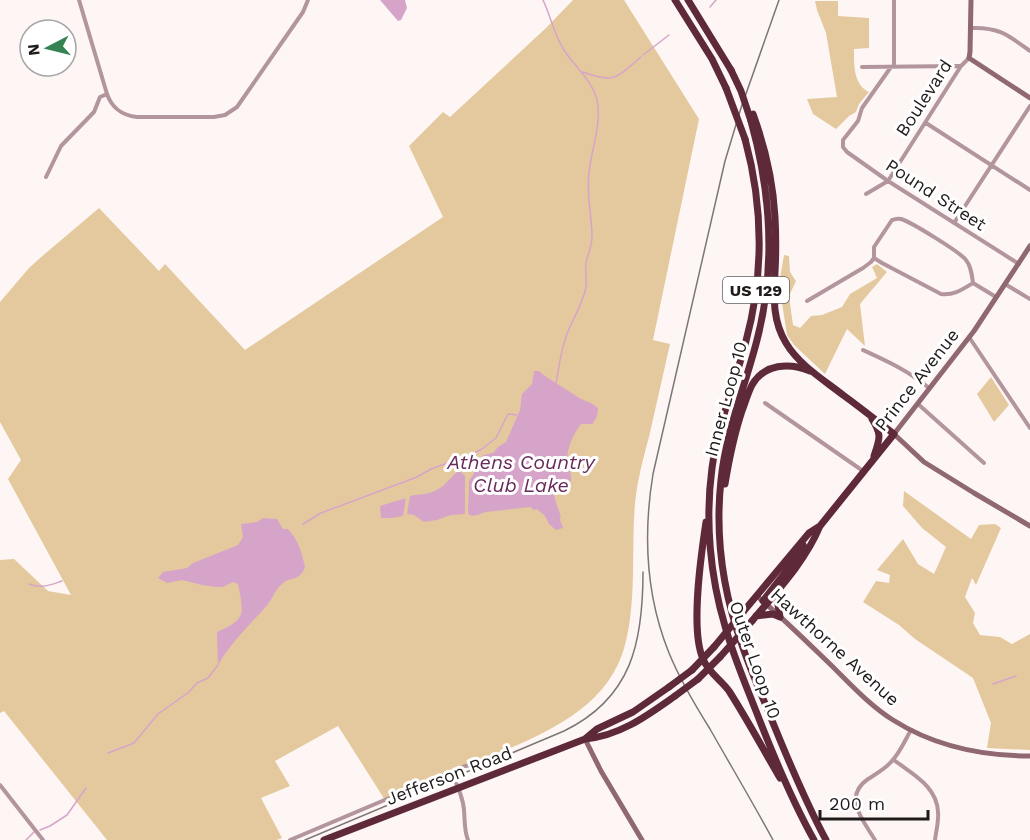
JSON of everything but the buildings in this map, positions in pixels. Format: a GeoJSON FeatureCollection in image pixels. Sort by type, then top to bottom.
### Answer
{"type":"FeatureCollection","features":[{"type":"Feature","properties":{"kind":"highway","name":"Outer Loop 10"},"geometry":{"type":"LineString","coordinates":[[675,0],[712,59],[726,88],[745,139],[754,178],[759,217],[759,261],[754,309],[717,437],[711,471],[710,551],[716,593],[725,627],[766,736],[796,806],[814,840]]}},
{"type":"Feature","properties":{"kind":"highway","name":"US 129"},"geometry":{"type":"LineString","coordinates":[[688,0],[743,91],[766,156],[774,203],[776,236],[774,302],[781,334],[790,349],[816,375],[894,434]]}},
{"type":"Feature","properties":{"kind":"highway","name":"Inner Loop 10"},"geometry":{"type":"LineString","coordinates":[[752,117],[767,199],[770,233],[769,273],[761,324],[727,443],[721,481],[719,529],[721,557],[733,617],[742,645],[788,762],[826,840]]}},
{"type":"Feature","properties":{"kind":"highway"},"geometry":{"type":"LineString","coordinates":[[719,529],[732,446],[752,386],[765,372],[783,365],[796,366],[816,375]]}},
{"type":"Feature","properties":{"kind":"highway"},"geometry":{"type":"LineString","coordinates":[[869,414],[880,434],[873,459]]}},
{"type":"Feature","properties":{"kind":"highway","name":"Prince Avenue"},"geometry":{"type":"LineString","coordinates":[[730,628],[747,607],[776,593],[805,554],[820,526],[894,434]]}},
{"type":"Feature","properties":{"kind":"highway","name":"US 129"},"geometry":{"type":"LineString","coordinates":[[703,659],[698,628],[698,602],[709,499]]}},
{"type":"Feature","properties":{"kind":"highway","name":"Prince Avenue"},"geometry":{"type":"LineString","coordinates":[[733,642],[754,618],[762,600],[806,537],[820,526]]}},
{"type":"Feature","properties":{"kind":"highway"},"geometry":{"type":"LineString","coordinates":[[776,593],[780,617]]}},
{"type":"Feature","properties":{"kind":"highway"},"geometry":{"type":"LineString","coordinates":[[754,618],[773,614],[780,617]]}},
{"type":"Feature","properties":{"kind":"highway","name":"Jefferson Road"},"geometry":{"type":"LineString","coordinates":[[585,739],[597,729],[633,712],[692,670],[730,628]]}},
{"type":"Feature","properties":{"kind":"highway","name":"Jefferson Road"},"geometry":{"type":"LineString","coordinates":[[324,840],[585,739],[604,736],[637,722],[698,679],[733,642]]}},
{"type":"Feature","properties":{"kind":"highway"},"geometry":{"type":"LineString","coordinates":[[703,659],[730,693],[796,806]]}},
{"type":"Feature","properties":{"kind":"main road","name":"Boulevard"},"geometry":{"type":"LineString","coordinates":[[969,58],[971,0]]}},
{"type":"Feature","properties":{"kind":"main road"},"geometry":{"type":"LineString","coordinates":[[969,58],[1030,98]]}},
{"type":"Feature","properties":{"kind":"main road","name":"Prince Avenue"},"geometry":{"type":"LineString","coordinates":[[894,434],[969,337],[1030,246]]}},
{"type":"Feature","properties":{"kind":"main road"},"geometry":{"type":"LineString","coordinates":[[894,434],[924,462],[1030,526]]}},
{"type":"Feature","properties":{"kind":"main road","name":"Hawthorne Avenue"},"geometry":{"type":"LineString","coordinates":[[762,600],[863,697],[893,720],[911,730],[963,750],[995,755],[1030,756]]}},
{"type":"Feature","properties":{"kind":"main road"},"geometry":{"type":"LineString","coordinates":[[585,739],[642,840]]}},
{"type":"Feature","properties":{"kind":"street"},"geometry":{"type":"LineString","coordinates":[[79,0],[112,106],[130,116],[214,117],[225,115],[237,107],[303,12],[308,0]]}},
{"type":"Feature","properties":{"kind":"street"},"geometry":{"type":"LineString","coordinates":[[892,67],[894,0]]}},
{"type":"Feature","properties":{"kind":"street"},"geometry":{"type":"LineString","coordinates":[[971,28],[988,28],[999,31],[1030,51]]}},
{"type":"Feature","properties":{"kind":"street","name":"Boulevard"},"geometry":{"type":"LineString","coordinates":[[866,194],[888,181],[961,66],[969,58]]}},
{"type":"Feature","properties":{"kind":"street"},"geometry":{"type":"LineString","coordinates":[[862,67],[961,66]]}},
{"type":"Feature","properties":{"kind":"street","name":"Pound Street"},"geometry":{"type":"LineString","coordinates":[[892,67],[862,108],[858,121],[843,140],[842,145],[847,152],[888,181],[1019,264]]}},
{"type":"Feature","properties":{"kind":"street"},"geometry":{"type":"LineString","coordinates":[[46,177],[61,146],[94,112],[100,97],[107,94]]}},
{"type":"Feature","properties":{"kind":"street"},"geometry":{"type":"LineString","coordinates":[[954,223],[1030,106]]}},
{"type":"Feature","properties":{"kind":"street"},"geometry":{"type":"LineString","coordinates":[[926,123],[1030,190]]}},
{"type":"Feature","properties":{"kind":"street"},"geometry":{"type":"LineString","coordinates":[[807,301],[871,262],[874,258],[874,248],[892,220],[895,219],[902,219],[922,230],[965,258],[973,283],[996,297]]}},
{"type":"Feature","properties":{"kind":"street"},"geometry":{"type":"LineString","coordinates":[[874,258],[941,294],[953,293],[973,283]]}},
{"type":"Feature","properties":{"kind":"street"},"geometry":{"type":"LineString","coordinates":[[1005,284],[1030,299]]}},
{"type":"Feature","properties":{"kind":"street"},"geometry":{"type":"LineString","coordinates":[[969,337],[1030,428]]}},
{"type":"Feature","properties":{"kind":"street"},"geometry":{"type":"LineString","coordinates":[[863,350],[907,372],[929,388]]}},
{"type":"Feature","properties":{"kind":"street"},"geometry":{"type":"LineString","coordinates":[[765,403],[863,471]]}},
{"type":"Feature","properties":{"kind":"street"},"geometry":{"type":"LineString","coordinates":[[917,403],[984,462]]}},
{"type":"Feature","properties":{"kind":"street"},"geometry":{"type":"LineString","coordinates":[[875,840],[856,808],[856,794],[863,783],[894,760],[911,730]]}},
{"type":"Feature","properties":{"kind":"street"},"geometry":{"type":"LineString","coordinates":[[894,760],[933,793],[938,815],[935,840]]}},
{"type":"Feature","properties":{"kind":"street"},"geometry":{"type":"LineString","coordinates":[[290,840],[465,766],[475,765]]}},
{"type":"Feature","properties":{"kind":"street"},"geometry":{"type":"LineString","coordinates":[[451,772],[463,805],[468,840]]}},
{"type":"Feature","properties":{"kind":"street"},"geometry":{"type":"LineString","coordinates":[[0,785],[43,840]]}},
{"type":"Feature","properties":{"kind":"shaded area"},"geometry":{"type":"Polygon","coordinates":[[[573,0],[624,0],[699,119],[653,340],[670,344],[637,487],[631,611],[625,645],[616,669],[601,690],[584,707],[563,722],[516,746],[385,800],[338,726],[275,761],[290,786],[261,798],[282,838],[277,840],[107,840],[4,711],[0,713],[0,560],[14,559],[48,591],[71,595],[8,479],[21,460],[0,422],[0,302],[29,268],[99,208],[159,271],[165,264],[245,350],[443,217],[409,146],[443,112],[450,117],[573,0]]]}},
{"type":"Feature","properties":{"kind":"shaded area"},"geometry":{"type":"Polygon","coordinates":[[[815,1],[838,1],[838,16],[869,18],[869,48],[854,49],[854,55],[857,79],[869,92],[859,104],[856,112],[836,129],[813,114],[807,99],[837,97],[826,33],[815,1]]]}},
{"type":"Feature","properties":{"kind":"shaded area"},"geometry":{"type":"Polygon","coordinates":[[[784,255],[789,256],[790,272],[796,281],[789,296],[793,325],[800,328],[811,316],[822,315],[842,307],[850,294],[877,278],[872,267],[877,264],[887,272],[860,304],[865,346],[847,329],[825,374],[794,345],[787,335],[779,284],[784,255]]]}},
{"type":"Feature","properties":{"kind":"shaded area"},"geometry":{"type":"Polygon","coordinates":[[[991,377],[1009,405],[994,422],[977,394],[991,377]]]}},
{"type":"Feature","properties":{"kind":"shaded area"},"geometry":{"type":"Polygon","coordinates":[[[904,491],[971,539],[979,525],[995,524],[1001,528],[976,585],[972,578],[965,597],[975,613],[973,623],[980,635],[1000,637],[1012,644],[1030,634],[1030,750],[987,748],[991,723],[973,678],[863,602],[876,581],[889,583],[890,575],[877,570],[903,539],[918,564],[934,574],[946,547],[922,528],[903,506],[904,491]]]}},
{"type":"Feature","properties":{"kind":"water"},"geometry":{"type":"Polygon","coordinates":[[[380,0],[405,0],[407,8],[401,20],[398,21],[380,0]]]}},
{"type":"Feature","properties":{"kind":"water","name":"Athens Country Club Lake"},"geometry":{"type":"Polygon","coordinates":[[[534,371],[539,371],[598,408],[592,424],[581,424],[570,443],[567,460],[571,476],[570,484],[563,488],[557,484],[554,485],[554,496],[563,528],[556,530],[545,516],[537,509],[530,507],[486,512],[474,516],[469,515],[468,512],[469,481],[477,463],[483,455],[493,453],[506,442],[520,410],[522,394],[532,384],[534,371]]]}},
{"type":"Feature","properties":{"kind":"water"},"geometry":{"type":"Polygon","coordinates":[[[457,472],[465,476],[465,514],[424,522],[414,515],[407,514],[410,496],[438,490],[457,472]]]}},
{"type":"Feature","properties":{"kind":"water"},"geometry":{"type":"Polygon","coordinates":[[[406,498],[403,516],[381,518],[380,506],[406,498]]]}},
{"type":"Feature","properties":{"kind":"water"},"geometry":{"type":"Polygon","coordinates":[[[263,518],[277,519],[283,529],[288,529],[299,546],[305,567],[300,575],[279,587],[268,604],[235,641],[218,665],[217,632],[233,623],[241,615],[238,584],[233,582],[223,587],[216,587],[182,580],[167,583],[158,578],[163,572],[187,568],[193,563],[238,545],[243,537],[241,524],[257,522],[263,518]]]}},
{"type":"Feature","properties":{"kind":"waterway"},"geometry":{"type":"LineString","coordinates":[[543,0],[561,44],[595,93],[598,109],[588,181],[592,237],[586,264],[586,287],[565,340],[556,383]]}},
{"type":"Feature","properties":{"kind":"waterway"},"geometry":{"type":"LineString","coordinates":[[710,7],[716,0]]}},
{"type":"Feature","properties":{"kind":"waterway"},"geometry":{"type":"LineString","coordinates":[[643,55],[669,35]]}},
{"type":"Feature","properties":{"kind":"waterway"},"geometry":{"type":"LineString","coordinates":[[583,72],[602,78],[615,77],[641,57]]}},
{"type":"Feature","properties":{"kind":"waterway"},"geometry":{"type":"LineString","coordinates":[[303,524],[321,513],[417,477],[431,469],[462,459],[482,449],[496,438],[508,414],[517,415]]}},
{"type":"Feature","properties":{"kind":"waterway"},"geometry":{"type":"LineString","coordinates":[[29,584],[42,586],[62,581]]}},
{"type":"Feature","properties":{"kind":"waterway"},"geometry":{"type":"LineString","coordinates":[[108,753],[134,743],[158,714],[189,692],[197,683],[208,678],[218,665]]}},
{"type":"Feature","properties":{"kind":"waterway"},"geometry":{"type":"LineString","coordinates":[[993,684],[1016,676]]}},
{"type":"Feature","properties":{"kind":"waterway"},"geometry":{"type":"LineString","coordinates":[[40,830],[67,815],[86,788]]}},
{"type":"Feature","properties":{"kind":"waterway"},"geometry":{"type":"LineString","coordinates":[[26,840],[34,832]]}},
{"type":"Feature","properties":{"kind":"railway"},"geometry":{"type":"LineString","coordinates":[[773,840],[688,692],[669,653],[655,610],[651,587],[648,520],[653,474],[725,161],[779,0]]}},
{"type":"Feature","properties":{"kind":"railway"},"geometry":{"type":"LineString","coordinates":[[305,840],[564,731],[587,718],[619,685],[629,665],[640,622],[643,572]]}}]}
